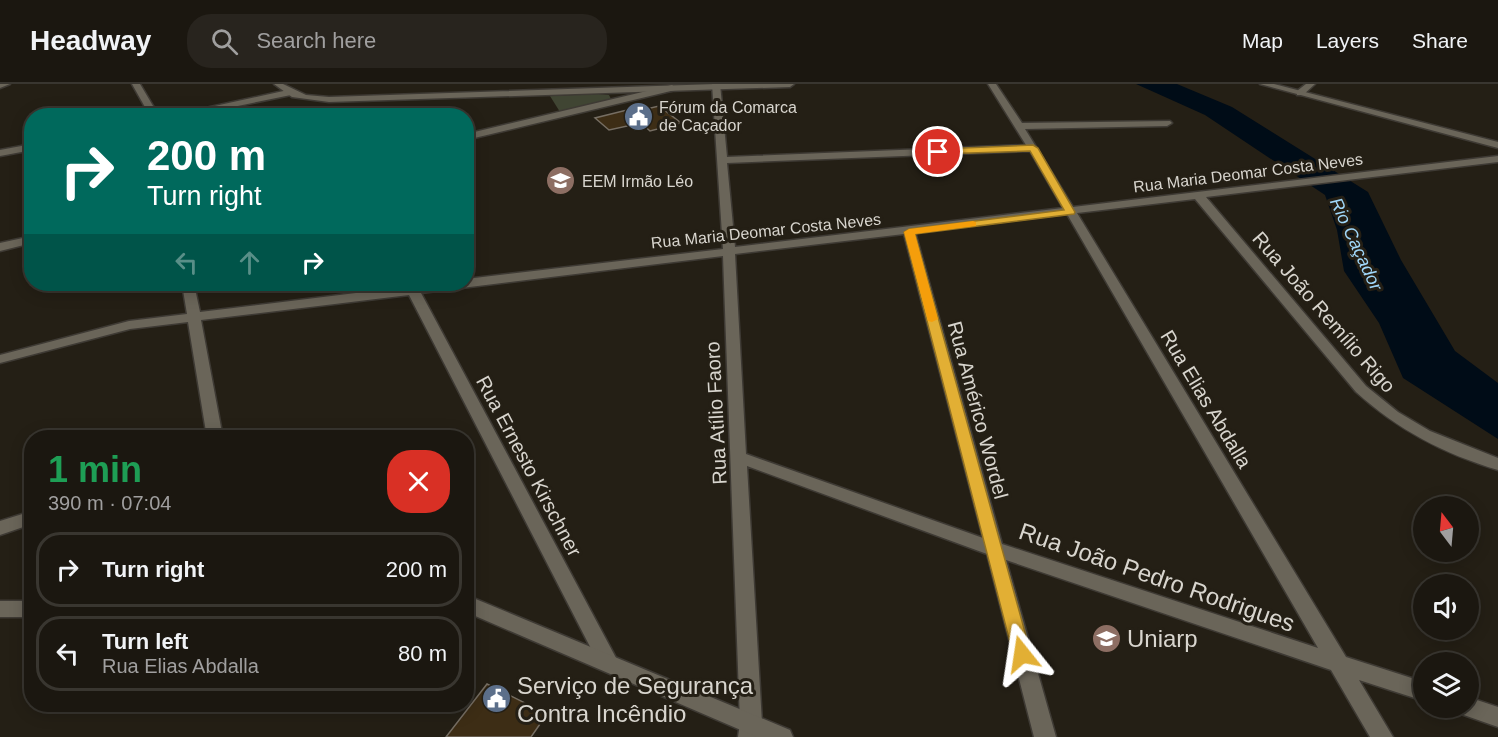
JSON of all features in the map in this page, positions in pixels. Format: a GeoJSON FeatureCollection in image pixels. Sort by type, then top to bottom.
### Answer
{"type":"FeatureCollection","features":[{"type":"Feature","properties":{"kind":"street"},"geometry":{"type":"LineString","coordinates":[[0,85],[6,84]]}},
{"type":"Feature","properties":{"kind":"street"},"geometry":{"type":"LineString","coordinates":[[136,84],[150,108]]}},
{"type":"Feature","properties":{"kind":"street"},"geometry":{"type":"LineString","coordinates":[[278,84],[288,93]]}},
{"type":"Feature","properties":{"kind":"street"},"geometry":{"type":"LineString","coordinates":[[212,108],[288,93],[329,99],[362,99],[790,84]]}},
{"type":"Feature","properties":{"kind":"street","name":"Rua Elias Abdalla"},"geometry":{"type":"LineString","coordinates":[[992,84],[1020,126],[1382,737]]}},
{"type":"Feature","properties":{"kind":"street"},"geometry":{"type":"LineString","coordinates":[[1264,84],[1498,145]]}},
{"type":"Feature","properties":{"kind":"street"},"geometry":{"type":"LineString","coordinates":[[1300,93],[1311,84]]}},
{"type":"Feature","properties":{"kind":"street","name":"Rua Atílio Faoro"},"geometry":{"type":"LineString","coordinates":[[715,85],[729,251],[750,730]]}},
{"type":"Feature","properties":{"kind":"street"},"geometry":{"type":"LineString","coordinates":[[474,135],[672,88]]}},
{"type":"Feature","properties":{"kind":"street"},"geometry":{"type":"LineString","coordinates":[[601,91],[612,96],[614,102]]}},
{"type":"Feature","properties":{"kind":"street"},"geometry":{"type":"LineString","coordinates":[[1020,126],[1167,123]]}},
{"type":"Feature","properties":{"kind":"street"},"geometry":{"type":"LineString","coordinates":[[0,148],[24,146]]}},
{"type":"Feature","properties":{"kind":"street"},"geometry":{"type":"LineString","coordinates":[[0,153],[24,147]]}},
{"type":"Feature","properties":{"kind":"street"},"geometry":{"type":"LineString","coordinates":[[723,160],[1033,148]]}},
{"type":"Feature","properties":{"kind":"street","name":"Rua Maria Deomar Costa Neves"},"geometry":{"type":"LineString","coordinates":[[474,283],[1498,159]]}},
{"type":"Feature","properties":{"kind":"street","name":"Rua João Remílio Rigo"},"geometry":{"type":"LineString","coordinates":[[1199,196],[1361,389],[1385,413],[1415,432],[1498,464]]}},
{"type":"Feature","properties":{"kind":"street","name":"Rua Américo Wordel"},"geometry":{"type":"LineString","coordinates":[[909,232],[1045,737]]}},
{"type":"Feature","properties":{"kind":"street"},"geometry":{"type":"LineString","coordinates":[[0,247],[24,241]]}},
{"type":"Feature","properties":{"kind":"street"},"geometry":{"type":"LineString","coordinates":[[190,291],[214,430]]}},
{"type":"Feature","properties":{"kind":"street","name":"Rua Maria Deomar Costa Neves"},"geometry":{"type":"LineString","coordinates":[[0,359],[129,325],[404,291]]}},
{"type":"Feature","properties":{"kind":"street","name":"Rua Ernesto Kirschner"},"geometry":{"type":"LineString","coordinates":[[413,291],[608,662]]}},
{"type":"Feature","properties":{"kind":"street","name":"Rua João Pedro Rodrigues"},"geometry":{"type":"LineString","coordinates":[[739,457],[994,549],[1413,688]]}},
{"type":"Feature","properties":{"kind":"street"},"geometry":{"type":"LineString","coordinates":[[0,528],[24,520]]}},
{"type":"Feature","properties":{"kind":"street"},"geometry":{"type":"LineString","coordinates":[[474,606],[608,662],[750,730],[782,737]]}},
{"type":"Feature","properties":{"kind":"street"},"geometry":{"type":"LineString","coordinates":[[0,609],[24,609]]}},
{"type":"Feature","properties":{"kind":"street"},"geometry":{"type":"LineString","coordinates":[[1479,711],[1498,717]]}},
{"type":"Feature","properties":{"kind":"green space"},"geometry":{"type":"Polygon","coordinates":[[[609,95],[611,99],[560,112],[550,96],[609,95]]]}},
{"type":"Feature","properties":{"kind":"water","name":"Rio Caçador"},"geometry":{"type":"Polygon","coordinates":[[[1136,84],[1177,84],[1232,107],[1368,192],[1401,260],[1455,351],[1498,383],[1498,439],[1403,378],[1379,323],[1344,271],[1337,230],[1325,195],[1205,115],[1136,84]]]}},
{"type":"Feature","properties":{"kind":"building","name":"Fórum da Comarca de Caçador"},"geometry":{"type":"Polygon","coordinates":[[[659,106],[681,123],[650,131],[641,123],[609,130],[595,118],[635,108],[638,111],[659,106]]]}},
{"type":"Feature","properties":{"kind":"building","name":"Serviço de Segurança Contra Incêndio"},"geometry":{"type":"Polygon","coordinates":[[[487,684],[547,714],[531,737],[446,737],[465,712],[474,712],[474,701],[487,684]]]}},
{"type":"Feature","properties":{"kind":"slow traffic"},"geometry":{"type":"LineString","coordinates":[[932,319],[909,232],[973,224]]}},
{"type":"Feature","properties":{"kind":"place","name":"Fórum da Comarca de Caçador"},"geometry":{"type":"Point","coordinates":[638,116]}},
{"type":"Feature","properties":{"kind":"place","name":"EEM Irmão Léo"},"geometry":{"type":"Point","coordinates":[561,181]}},
{"type":"Feature","properties":{"kind":"place","name":"Uniarp"},"geometry":{"type":"Point","coordinates":[1106,638]}},
{"type":"Feature","properties":{"kind":"place","name":"Serviço de Segurança Contra Incêndio"},"geometry":{"type":"Point","coordinates":[496,699]}},
{"type":"Feature","properties":{"kind":"route"},"geometry":{"type":"LineString","coordinates":[[938,152],[1033,148],[1070,212],[909,232],[1022,654]]}}]}
